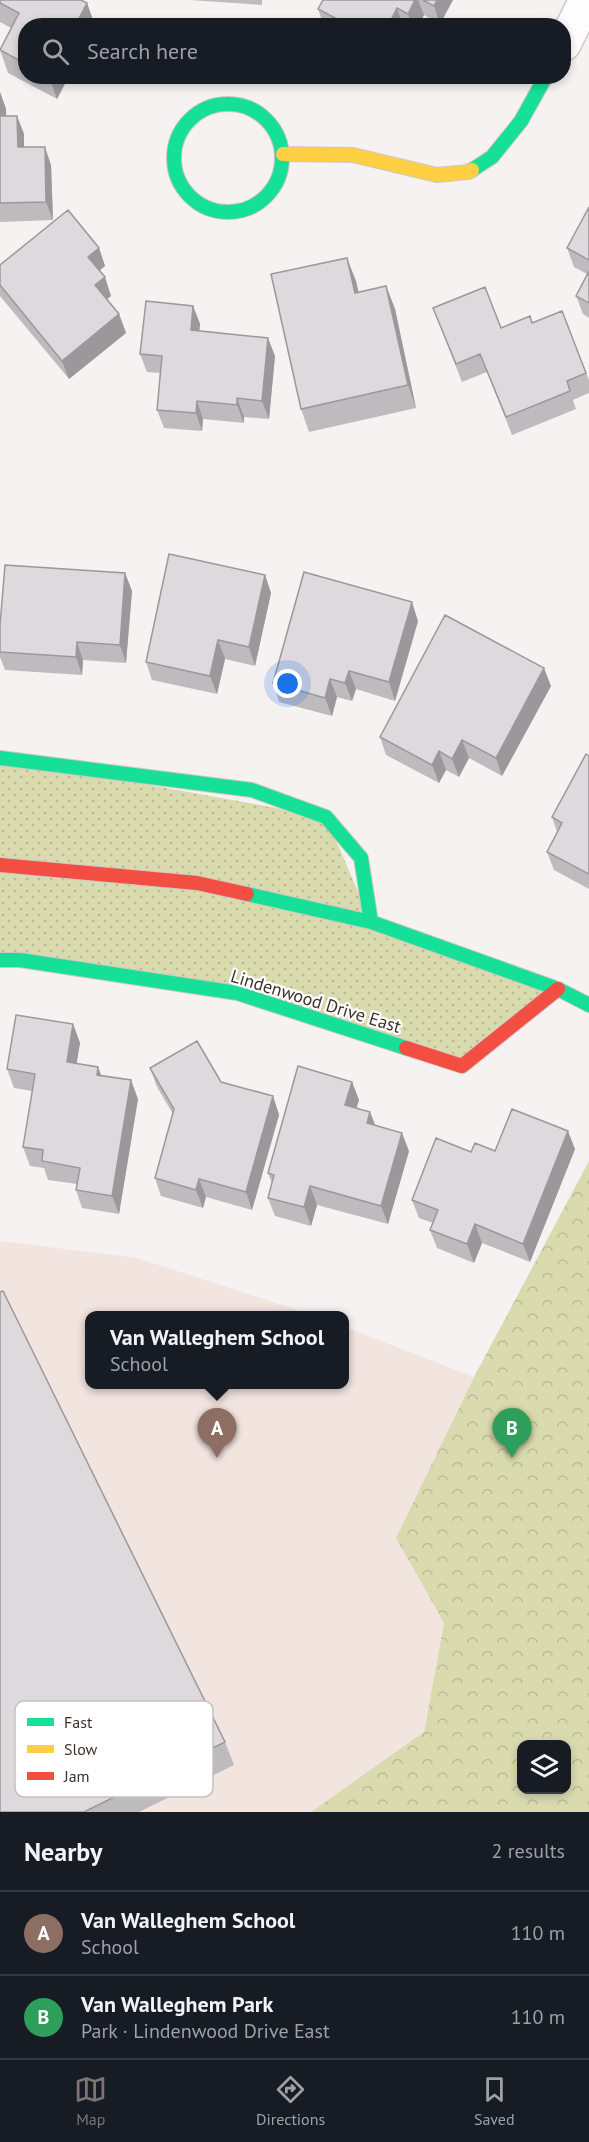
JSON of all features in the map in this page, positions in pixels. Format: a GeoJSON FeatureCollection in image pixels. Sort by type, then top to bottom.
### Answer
{"type":"FeatureCollection","features":[{"type":"Feature","properties":{"kind":"street"},"geometry":{"type":"LineString","coordinates":[[571,30],[586,0]]}},
{"type":"Feature","properties":{"kind":"street"},"geometry":{"type":"LineString","coordinates":[[283,154],[352,155],[437,175],[468,172],[492,157],[521,121],[542,84]]}},
{"type":"Feature","properties":{"kind":"street"},"geometry":{"type":"LineString","coordinates":[[221,103],[238,104],[255,110],[268,121],[278,136],[283,154],[281,171],[273,188],[261,201],[245,210],[226,212],[208,209],[193,200],[180,186],[174,168],[173,150],[179,133],[189,119],[203,109],[221,103]]}},
{"type":"Feature","properties":{"kind":"street"},"geometry":{"type":"LineString","coordinates":[[0,758],[252,790],[327,817],[361,858],[371,922]]}},
{"type":"Feature","properties":{"kind":"street"},"geometry":{"type":"LineString","coordinates":[[0,865],[197,883],[371,922],[558,989],[589,1005]]}},
{"type":"Feature","properties":{"kind":"street","name":"Lindenwood Drive East"},"geometry":{"type":"LineString","coordinates":[[0,960],[20,960],[237,993],[462,1066],[558,989]]}},
{"type":"Feature","properties":{"kind":"shaded area"},"geometry":{"type":"Polygon","coordinates":[[[0,1241],[137,1258],[301,1311],[85,1311],[85,1389],[349,1389],[349,1329],[474,1377],[396,1538],[444,1623],[424,1732],[311,1812],[0,1812],[0,1241]]]}},
{"type":"Feature","properties":{"kind":"green space"},"geometry":{"type":"Polygon","coordinates":[[[0,758],[326,817],[371,922],[558,989],[462,1066],[237,993],[0,960],[0,758]]]}},
{"type":"Feature","properties":{"kind":"green space"},"geometry":{"type":"Polygon","coordinates":[[[589,1161],[589,1812],[311,1812],[424,1732],[444,1623],[396,1538],[474,1377],[589,1161]]]}},
{"type":"Feature","properties":{"kind":"building"},"geometry":{"type":"Polygon","coordinates":[[[0,0],[81,0],[87,3],[79,18],[18,18],[18,60],[0,50],[19,13],[0,3],[0,0]]]}},
{"type":"Feature","properties":{"kind":"building"},"geometry":{"type":"Polygon","coordinates":[[[323,0],[415,0],[408,14],[397,8],[392,18],[335,18],[318,9],[323,0]]]}},
{"type":"Feature","properties":{"kind":"building"},"geometry":{"type":"Polygon","coordinates":[[[423,0],[437,0],[434,6],[423,0]]]}},
{"type":"Feature","properties":{"kind":"building"},"geometry":{"type":"Polygon","coordinates":[[[0,116],[17,116],[18,147],[45,147],[46,202],[0,203],[0,116]]]}},
{"type":"Feature","properties":{"kind":"building"},"geometry":{"type":"Polygon","coordinates":[[[589,207],[589,260],[567,248],[589,207]]]}},
{"type":"Feature","properties":{"kind":"building"},"geometry":{"type":"Polygon","coordinates":[[[68,210],[99,248],[88,257],[105,277],[95,285],[119,314],[62,361],[0,285],[0,265],[68,210]]]}},
{"type":"Feature","properties":{"kind":"building"},"geometry":{"type":"Polygon","coordinates":[[[347,258],[355,293],[386,286],[408,385],[301,409],[271,274],[347,258]]]}},
{"type":"Feature","properties":{"kind":"building"},"geometry":{"type":"Polygon","coordinates":[[[589,271],[589,303],[576,296],[589,271]]]}},
{"type":"Feature","properties":{"kind":"building"},"geometry":{"type":"Polygon","coordinates":[[[485,287],[501,328],[530,316],[532,323],[562,311],[586,373],[567,381],[570,391],[506,417],[480,354],[456,364],[433,308],[485,287]]]}},
{"type":"Feature","properties":{"kind":"building"},"geometry":{"type":"Polygon","coordinates":[[[146,301],[193,306],[191,330],[268,338],[262,401],[237,398],[237,405],[197,401],[196,413],[157,410],[162,356],[140,354],[146,301]]]}},
{"type":"Feature","properties":{"kind":"building"},"geometry":{"type":"Polygon","coordinates":[[[169,554],[265,575],[249,647],[218,640],[210,676],[146,662],[169,554]]]}},
{"type":"Feature","properties":{"kind":"building"},"geometry":{"type":"Polygon","coordinates":[[[5,565],[125,573],[120,645],[77,642],[76,657],[0,652],[5,565]]]}},
{"type":"Feature","properties":{"kind":"building"},"geometry":{"type":"Polygon","coordinates":[[[304,572],[412,602],[389,682],[349,671],[345,683],[330,679],[325,698],[273,683],[304,572]]]}},
{"type":"Feature","properties":{"kind":"building"},"geometry":{"type":"Polygon","coordinates":[[[445,615],[544,668],[496,758],[462,740],[452,759],[439,751],[432,765],[380,737],[445,615]]]}},
{"type":"Feature","properties":{"kind":"building"},"geometry":{"type":"Polygon","coordinates":[[[586,754],[589,756],[589,874],[547,852],[562,823],[552,817],[586,754]]]}},
{"type":"Feature","properties":{"kind":"building"},"geometry":{"type":"Polygon","coordinates":[[[16,1015],[73,1024],[67,1062],[98,1067],[97,1075],[131,1080],[112,1196],[76,1190],[80,1168],[42,1161],[43,1150],[23,1147],[35,1074],[7,1069],[16,1015]]]}},
{"type":"Feature","properties":{"kind":"building"},"geometry":{"type":"Polygon","coordinates":[[[197,1041],[221,1082],[273,1096],[246,1192],[199,1179],[196,1190],[155,1178],[174,1109],[150,1068],[197,1041]]]}},
{"type":"Feature","properties":{"kind":"building"},"geometry":{"type":"Polygon","coordinates":[[[298,1066],[352,1082],[345,1105],[370,1112],[367,1123],[402,1133],[381,1206],[310,1186],[304,1207],[268,1198],[274,1175],[268,1173],[298,1066]]]}},
{"type":"Feature","properties":{"kind":"building"},"geometry":{"type":"Polygon","coordinates":[[[512,1109],[568,1131],[523,1244],[475,1224],[467,1244],[430,1230],[438,1210],[412,1200],[436,1138],[471,1152],[475,1143],[495,1151],[512,1109]]]}},
{"type":"Feature","properties":{"kind":"building"},"geometry":{"type":"Polygon","coordinates":[[[3,1291],[205,1701],[15,1701],[15,1797],[114,1797],[84,1812],[0,1812],[0,1292],[3,1291]]]}},
{"type":"Feature","properties":{"kind":"building"},"geometry":{"type":"Polygon","coordinates":[[[213,1718],[225,1742],[213,1748],[213,1718]]]}},
{"type":"Feature","properties":{"kind":"traffic: fast"},"geometry":{"type":"LineString","coordinates":[[472,170],[492,157],[521,121],[542,84]]}},
{"type":"Feature","properties":{"kind":"traffic: fast"},"geometry":{"type":"LineString","coordinates":[[228,104],[249,108],[266,120],[278,137],[282,158],[278,179],[266,196],[249,208],[228,212],[207,208],[190,196],[178,179],[174,158],[178,137],[190,120],[207,108],[228,104]]}},
{"type":"Feature","properties":{"kind":"traffic: fast"},"geometry":{"type":"LineString","coordinates":[[0,758],[252,790],[326,817],[361,858],[371,922]]}},
{"type":"Feature","properties":{"kind":"traffic: fast"},"geometry":{"type":"LineString","coordinates":[[247,894],[371,922],[558,989],[589,1005]]}},
{"type":"Feature","properties":{"kind":"traffic: fast"},"geometry":{"type":"LineString","coordinates":[[0,960],[20,960],[237,993],[406,1048]]}},
{"type":"Feature","properties":{"kind":"traffic: slow"},"geometry":{"type":"LineString","coordinates":[[283,154],[353,155],[437,175],[472,170]]}},
{"type":"Feature","properties":{"kind":"traffic: jam"},"geometry":{"type":"LineString","coordinates":[[0,865],[197,883],[247,894]]}},
{"type":"Feature","properties":{"kind":"traffic: jam"},"geometry":{"type":"LineString","coordinates":[[406,1048],[462,1066],[558,989]]}},
{"type":"Feature","properties":{"kind":"place","name":"Van Walleghem School"},"geometry":{"type":"Point","coordinates":[217,1458]}},
{"type":"Feature","properties":{"kind":"place","name":"Van Walleghem Park"},"geometry":{"type":"Point","coordinates":[512,1458]}}]}
